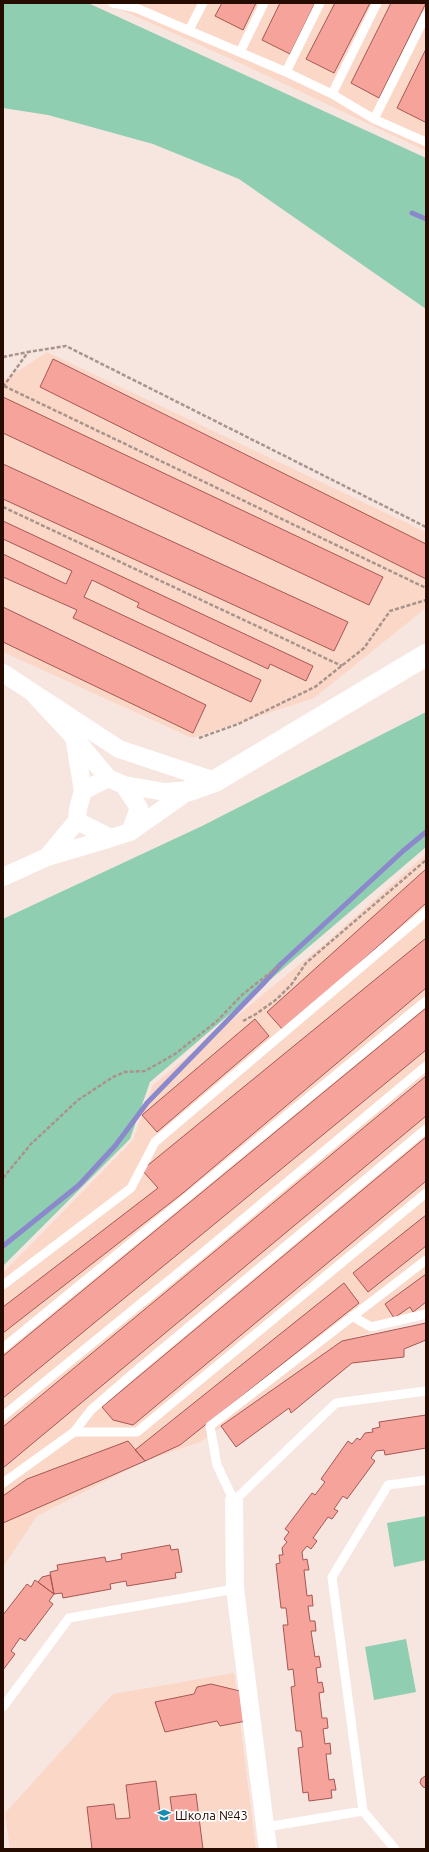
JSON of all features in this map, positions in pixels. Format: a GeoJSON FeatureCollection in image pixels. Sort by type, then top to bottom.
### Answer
{"type":"FeatureCollection","features":[{"type":"Feature","properties":{"kind":"street"},"geometry":{"type":"LineString","coordinates":[[3,877],[47,857],[130,832],[190,790],[215,780],[426,655]]}},
{"type":"Feature","properties":{"kind":"street"},"geometry":{"type":"LineString","coordinates":[[3,673],[120,749],[215,780]]}},
{"type":"Feature","properties":{"kind":"street"},"geometry":{"type":"LineString","coordinates":[[32,692],[140,808],[130,832]]}},
{"type":"Feature","properties":{"kind":"street"},"geometry":{"type":"LineString","coordinates":[[47,857],[77,820],[78,809],[83,791],[73,736]]}},
{"type":"Feature","properties":{"kind":"street"},"geometry":{"type":"LineString","coordinates":[[83,791],[116,782],[165,792],[190,790]]}},
{"type":"Feature","properties":{"kind":"street"},"geometry":{"type":"LineString","coordinates":[[77,820],[111,838]]}},
{"type":"Feature","properties":{"kind":"street"},"geometry":{"type":"LineString","coordinates":[[234,1501],[235,1589],[268,1849]]}},
{"type":"Feature","properties":{"kind":"lane"},"geometry":{"type":"LineString","coordinates":[[113,3],[137,5],[332,94],[374,119],[425,139]]}},
{"type":"Feature","properties":{"kind":"lane"},"geometry":{"type":"LineString","coordinates":[[189,30],[203,3]]}},
{"type":"Feature","properties":{"kind":"lane"},"geometry":{"type":"LineString","coordinates":[[240,52],[264,3]]}},
{"type":"Feature","properties":{"kind":"lane"},"geometry":{"type":"LineString","coordinates":[[286,72],[320,3]]}},
{"type":"Feature","properties":{"kind":"lane"},"geometry":{"type":"LineString","coordinates":[[332,94],[377,3]]}},
{"type":"Feature","properties":{"kind":"lane"},"geometry":{"type":"LineString","coordinates":[[374,119],[426,15]]}},
{"type":"Feature","properties":{"kind":"lane"},"geometry":{"type":"LineString","coordinates":[[3,1285],[131,1188],[155,1142],[426,912]]}},
{"type":"Feature","properties":{"kind":"lane"},"geometry":{"type":"LineString","coordinates":[[3,1348],[426,1000]]}},
{"type":"Feature","properties":{"kind":"lane"},"geometry":{"type":"LineString","coordinates":[[3,1416],[426,1066]]}},
{"type":"Feature","properties":{"kind":"lane"},"geometry":{"type":"LineString","coordinates":[[3,1483],[74,1432],[91,1410],[136,1371],[426,1129]]}},
{"type":"Feature","properties":{"kind":"lane"},"geometry":{"type":"LineString","coordinates":[[74,1432],[137,1432],[426,1193]]}},
{"type":"Feature","properties":{"kind":"lane"},"geometry":{"type":"LineString","coordinates":[[426,1260],[210,1426],[217,1465],[234,1501],[336,1403],[426,1391]]}},
{"type":"Feature","properties":{"kind":"lane"},"geometry":{"type":"LineString","coordinates":[[352,1316],[371,1327],[426,1314]]}},
{"type":"Feature","properties":{"kind":"lane"},"geometry":{"type":"LineString","coordinates":[[395,1849],[363,1811],[332,1577],[388,1485],[426,1480]]}},
{"type":"Feature","properties":{"kind":"lane"},"geometry":{"type":"LineString","coordinates":[[3,1707],[69,1618],[235,1589]]}},
{"type":"Feature","properties":{"kind":"lane"},"geometry":{"type":"LineString","coordinates":[[266,1827],[363,1811]]}},
{"type":"Feature","properties":{"kind":"path"},"geometry":{"type":"LineString","coordinates":[[3,357],[66,346],[426,527]]}},
{"type":"Feature","properties":{"kind":"path"},"geometry":{"type":"LineString","coordinates":[[28,352],[3,387],[426,588]]}},
{"type":"Feature","properties":{"kind":"path"},"geometry":{"type":"LineString","coordinates":[[3,507],[342,666]]}},
{"type":"Feature","properties":{"kind":"path"},"geometry":{"type":"LineString","coordinates":[[199,738],[238,724],[315,688],[364,648],[390,611],[426,600]]}},
{"type":"Feature","properties":{"kind":"path"},"geometry":{"type":"LineString","coordinates":[[243,1021],[277,999],[291,985],[306,964],[426,860]]}},
{"type":"Feature","properties":{"kind":"path"},"geometry":{"type":"LineString","coordinates":[[3,1178],[31,1144],[78,1100],[113,1077],[125,1072],[146,1070],[175,1054],[217,1021],[244,994],[280,965]]}},
{"type":"Feature","properties":{"kind":"shaded area"},"geometry":{"type":"Polygon","coordinates":[[[106,3],[426,3],[426,151],[242,64],[106,3]]]}},
{"type":"Feature","properties":{"kind":"shaded area"},"geometry":{"type":"Polygon","coordinates":[[[47,352],[426,532],[426,608],[314,698],[192,738],[3,652],[3,381],[47,352]]]}},
{"type":"Feature","properties":{"kind":"shaded area"},"geometry":{"type":"Polygon","coordinates":[[[426,854],[426,1317],[342,1341],[200,1442],[145,1461],[37,1516],[3,1567],[3,1273],[133,1140],[153,1085],[329,940],[426,854]]]}},
{"type":"Feature","properties":{"kind":"shaded area"},"geometry":{"type":"Polygon","coordinates":[[[234,1673],[256,1849],[10,1849],[5,1813],[113,1694],[234,1673]]]}},
{"type":"Feature","properties":{"kind":"green space"},"geometry":{"type":"Polygon","coordinates":[[[3,3],[88,3],[426,158],[426,309],[239,179],[153,144],[48,115],[3,108],[3,3]]]}},
{"type":"Feature","properties":{"kind":"green space"},"geometry":{"type":"Polygon","coordinates":[[[426,712],[426,847],[150,1082],[130,1139],[3,1266],[3,919],[202,826],[426,712]]]}},
{"type":"Feature","properties":{"kind":"green space"},"geometry":{"type":"Polygon","coordinates":[[[426,1516],[426,1560],[394,1567],[387,1523],[426,1516]]]}},
{"type":"Feature","properties":{"kind":"green space"},"geometry":{"type":"Polygon","coordinates":[[[406,1639],[416,1692],[374,1700],[365,1647],[406,1639]]]}},
{"type":"Feature","properties":{"kind":"building"},"geometry":{"type":"Polygon","coordinates":[[[222,3],[256,3],[243,30],[215,16],[222,3]]]}},
{"type":"Feature","properties":{"kind":"building"},"geometry":{"type":"Polygon","coordinates":[[[280,3],[315,3],[290,54],[262,40],[280,3]]]}},
{"type":"Feature","properties":{"kind":"building"},"geometry":{"type":"Polygon","coordinates":[[[335,3],[370,3],[334,73],[306,59],[335,3]]]}},
{"type":"Feature","properties":{"kind":"building"},"geometry":{"type":"Polygon","coordinates":[[[391,3],[426,3],[379,98],[351,83],[391,3]]]}},
{"type":"Feature","properties":{"kind":"building"},"geometry":{"type":"Polygon","coordinates":[[[426,49],[426,120],[425,122],[397,108],[426,49]]]}},
{"type":"Feature","properties":{"kind":"building"},"geometry":{"type":"Polygon","coordinates":[[[53,359],[426,544],[426,579],[40,387],[53,359]]]}},
{"type":"Feature","properties":{"kind":"building"},"geometry":{"type":"Polygon","coordinates":[[[3,397],[383,577],[369,605],[3,433],[3,397]]]}},
{"type":"Feature","properties":{"kind":"building"},"geometry":{"type":"Polygon","coordinates":[[[3,464],[348,622],[334,651],[3,499],[3,464]]]}},
{"type":"Feature","properties":{"kind":"building"},"geometry":{"type":"Polygon","coordinates":[[[3,521],[313,666],[306,681],[270,664],[268,669],[137,607],[139,603],[92,580],[84,597],[261,680],[251,702],[73,618],[77,610],[3,577],[3,554],[66,584],[72,571],[3,539],[3,521]]]}},
{"type":"Feature","properties":{"kind":"building"},"geometry":{"type":"Polygon","coordinates":[[[3,607],[206,705],[193,733],[3,642],[3,607]]]}},
{"type":"Feature","properties":{"kind":"building"},"geometry":{"type":"Polygon","coordinates":[[[426,869],[426,903],[284,1031],[267,1012],[426,869]]]}},
{"type":"Feature","properties":{"kind":"building"},"geometry":{"type":"Polygon","coordinates":[[[426,938],[426,988],[183,1193],[3,1333],[3,1307],[158,1188],[142,1170],[426,938]]]}},
{"type":"Feature","properties":{"kind":"building"},"geometry":{"type":"Polygon","coordinates":[[[426,1008],[426,1050],[3,1398],[3,1356],[426,1008]]]}},
{"type":"Feature","properties":{"kind":"building"},"geometry":{"type":"Polygon","coordinates":[[[255,1019],[269,1036],[157,1132],[142,1115],[255,1019]]]}},
{"type":"Feature","properties":{"kind":"building"},"geometry":{"type":"Polygon","coordinates":[[[426,1076],[426,1116],[3,1468],[3,1427],[426,1076]]]}},
{"type":"Feature","properties":{"kind":"building"},"geometry":{"type":"Polygon","coordinates":[[[426,1137],[426,1181],[133,1425],[113,1420],[102,1407],[426,1137]]]}},
{"type":"Feature","properties":{"kind":"building"},"geometry":{"type":"Polygon","coordinates":[[[426,1215],[426,1246],[368,1292],[353,1273],[426,1215]]]}},
{"type":"Feature","properties":{"kind":"building"},"geometry":{"type":"Polygon","coordinates":[[[426,1274],[426,1302],[413,1312],[410,1307],[394,1318],[385,1304],[426,1274]]]}},
{"type":"Feature","properties":{"kind":"building"},"geometry":{"type":"Polygon","coordinates":[[[344,1283],[359,1303],[180,1445],[145,1461],[135,1450],[344,1283]]]}},
{"type":"Feature","properties":{"kind":"building"},"geometry":{"type":"Polygon","coordinates":[[[426,1323],[426,1340],[404,1349],[404,1357],[352,1363],[291,1413],[289,1408],[236,1447],[221,1426],[342,1341],[426,1323]]]}},
{"type":"Feature","properties":{"kind":"building"},"geometry":{"type":"Polygon","coordinates":[[[426,1415],[426,1448],[385,1455],[384,1450],[376,1451],[371,1458],[375,1461],[347,1499],[343,1496],[334,1509],[338,1511],[332,1519],[328,1517],[313,1538],[317,1541],[311,1549],[307,1546],[302,1552],[303,1560],[307,1559],[309,1570],[304,1570],[307,1596],[312,1595],[313,1606],[308,1606],[310,1621],[315,1621],[316,1631],[311,1631],[315,1657],[319,1656],[321,1667],[316,1668],[318,1683],[322,1682],[324,1692],[319,1693],[322,1718],[327,1718],[328,1728],[323,1729],[325,1744],[330,1743],[331,1754],[326,1754],[329,1780],[334,1779],[336,1790],[331,1790],[332,1798],[309,1801],[308,1792],[303,1793],[298,1748],[303,1747],[301,1731],[296,1731],[291,1687],[295,1686],[293,1669],[288,1670],[283,1625],[288,1625],[286,1608],[281,1608],[276,1564],[280,1563],[279,1555],[283,1555],[282,1548],[287,1542],[284,1539],[289,1532],[285,1529],[312,1493],[315,1495],[325,1482],[321,1479],[348,1441],[352,1444],[357,1438],[360,1440],[365,1433],[373,1432],[372,1429],[380,1427],[379,1422],[426,1415]]]}},
{"type":"Feature","properties":{"kind":"building"},"geometry":{"type":"Polygon","coordinates":[[[128,1441],[145,1461],[3,1523],[3,1496],[27,1479],[128,1441]]]}},
{"type":"Feature","properties":{"kind":"building"},"geometry":{"type":"Polygon","coordinates":[[[170,1545],[171,1550],[178,1549],[182,1572],[175,1573],[176,1578],[127,1586],[126,1581],[110,1584],[111,1589],[63,1598],[62,1593],[54,1594],[50,1572],[58,1570],[57,1565],[105,1557],[106,1562],[122,1559],[121,1554],[170,1545]]]}},
{"type":"Feature","properties":{"kind":"building"},"geometry":{"type":"Polygon","coordinates":[[[50,1575],[54,1594],[38,1582],[42,1577],[50,1575]]]}},
{"type":"Feature","properties":{"kind":"building"},"geometry":{"type":"Polygon","coordinates":[[[35,1580],[54,1594],[49,1601],[53,1604],[25,1641],[20,1638],[11,1651],[15,1654],[3,1670],[3,1615],[27,1584],[31,1587],[35,1580]]]}},
{"type":"Feature","properties":{"kind":"building"},"geometry":{"type":"Polygon","coordinates":[[[211,1684],[244,1692],[246,1721],[220,1726],[217,1721],[165,1732],[155,1702],[194,1694],[197,1687],[211,1684]]]}},
{"type":"Feature","properties":{"kind":"building"},"geometry":{"type":"Polygon","coordinates":[[[425,1776],[426,1788],[420,1783],[421,1779],[425,1776]]]}},
{"type":"Feature","properties":{"kind":"building","name":"Школа №43"},"geometry":{"type":"Polygon","coordinates":[[[156,1781],[160,1813],[172,1811],[170,1797],[196,1794],[203,1849],[92,1849],[87,1807],[114,1804],[116,1819],[130,1818],[126,1785],[156,1781]]]}},
{"type":"Feature","properties":{"kind":"waterway"},"geometry":{"type":"LineString","coordinates":[[412,213],[426,219]]}},
{"type":"Feature","properties":{"kind":"waterway"},"geometry":{"type":"LineString","coordinates":[[3,1246],[79,1185],[115,1146],[147,1103],[280,965],[403,851],[426,832]]}},
{"type":"Feature","properties":{"kind":"place","name":"Школа №43"},"geometry":{"type":"Point","coordinates":[164,1815]}}]}
